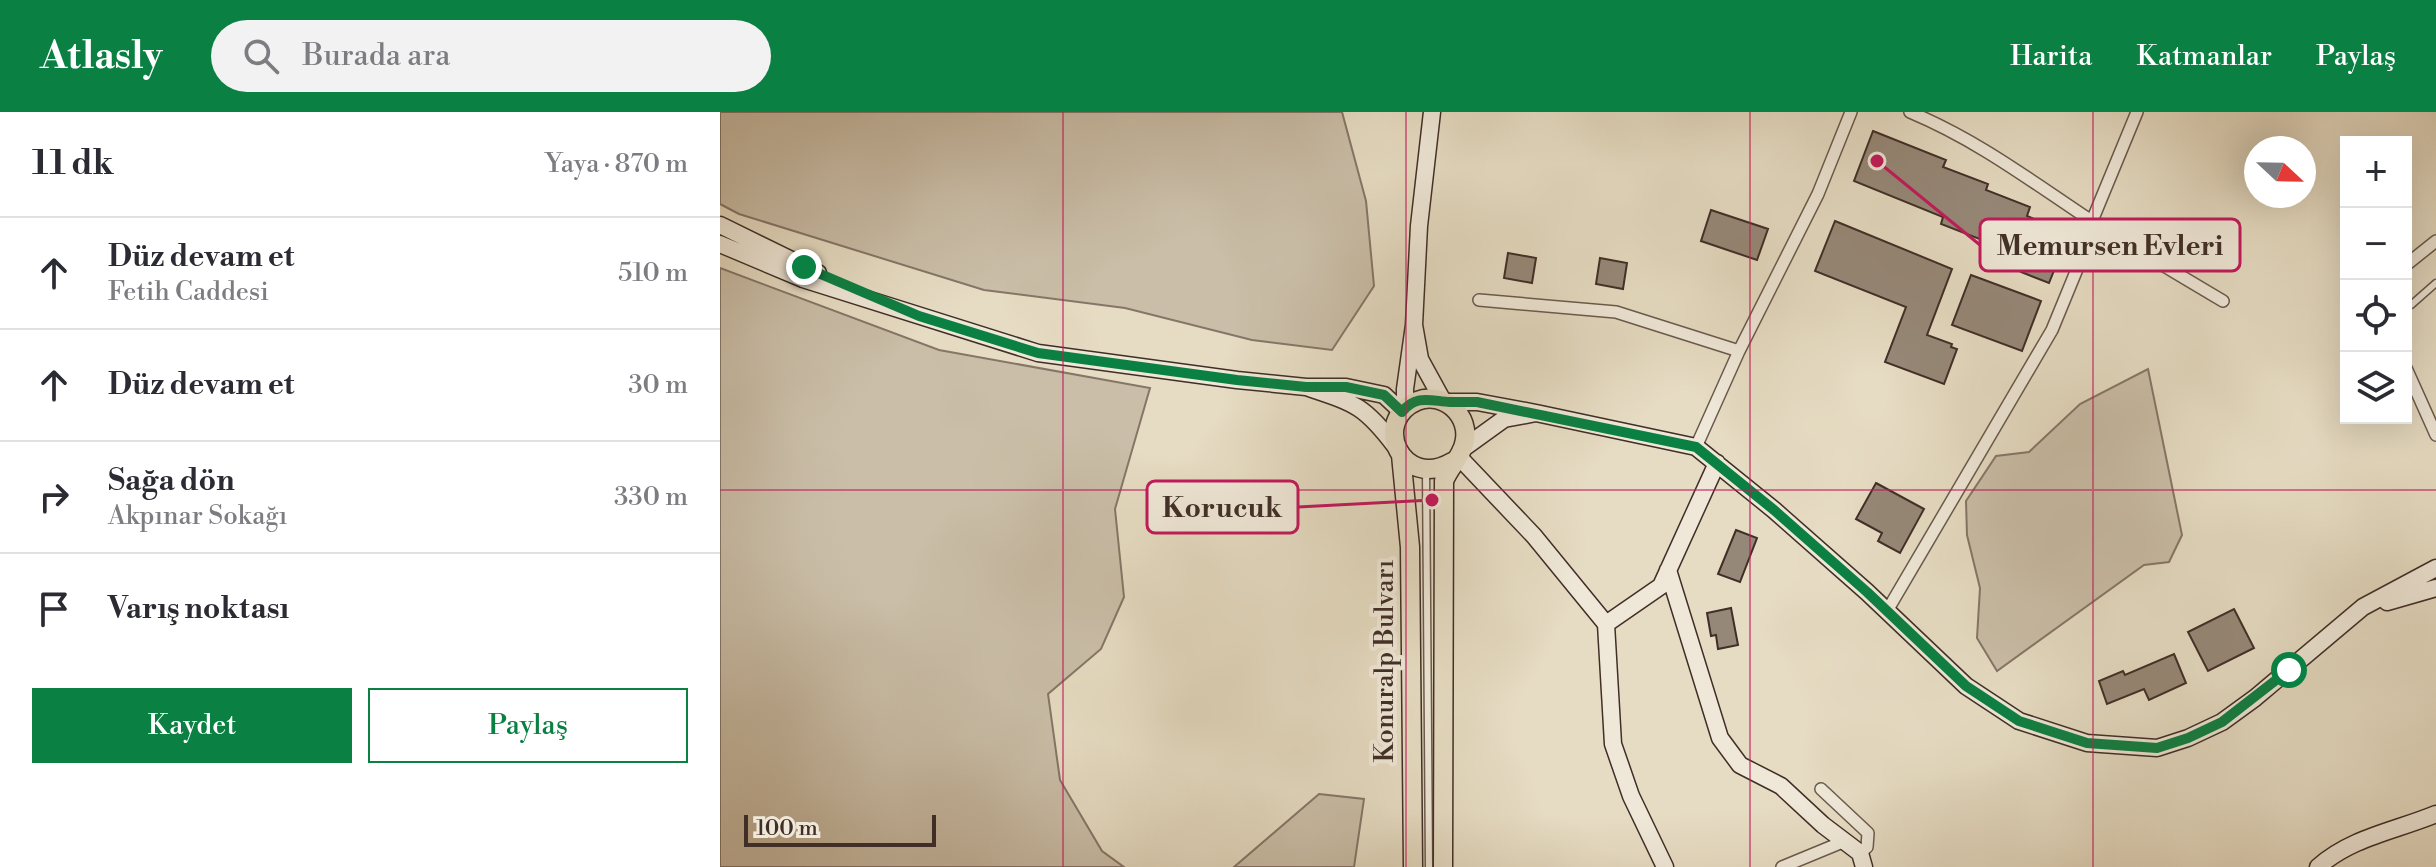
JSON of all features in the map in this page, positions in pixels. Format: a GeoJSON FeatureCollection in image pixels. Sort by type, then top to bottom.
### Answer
{"type":"FeatureCollection","features":[{"type":"Feature","properties":{"kind":"main road"},"geometry":{"type":"LineString","coordinates":[[1443,867],[1444,481],[1457,456],[1466,431],[1456,409],[1445,401],[1423,398],[1404,410],[1396,421],[1394,433],[1398,451],[1409,463],[1426,469],[1442,468],[1457,456]]}},
{"type":"Feature","properties":{"kind":"main road","name":"Konuralp Bulvarı"},"geometry":{"type":"LineString","coordinates":[[1398,451],[1410,547],[1413,867]]}},
{"type":"Feature","properties":{"kind":"street"},"geometry":{"type":"LineString","coordinates":[[1404,410],[1432,112]]}},
{"type":"Feature","properties":{"kind":"street"},"geometry":{"type":"LineString","coordinates":[[1696,447],[1739,351],[1818,194],[1851,112]]}},
{"type":"Feature","properties":{"kind":"street"},"geometry":{"type":"LineString","coordinates":[[1910,112],[1939,124],[2004,160],[2092,221],[2223,301]]}},
{"type":"Feature","properties":{"kind":"street"},"geometry":{"type":"LineString","coordinates":[[1887,611],[2052,330],[2137,112]]}},
{"type":"Feature","properties":{"kind":"street"},"geometry":{"type":"LineString","coordinates":[[720,225],[804,267],[919,316]]}},
{"type":"Feature","properties":{"kind":"street"},"geometry":{"type":"LineString","coordinates":[[2412,260],[2436,241]]}},
{"type":"Feature","properties":{"kind":"street"},"geometry":{"type":"LineString","coordinates":[[720,244],[803,279],[1038,353],[1237,380],[1306,387],[1346,387],[1384,395],[1404,410]]}},
{"type":"Feature","properties":{"kind":"street"},"geometry":{"type":"LineString","coordinates":[[1479,300],[1616,312],[1739,351]]}},
{"type":"Feature","properties":{"kind":"street"},"geometry":{"type":"LineString","coordinates":[[1414,325],[1420,359],[1445,401],[1477,402],[1696,447],[1786,520],[1966,686],[2019,721],[2087,743],[2157,748],[2222,722],[2363,607],[2436,568]]}},
{"type":"Feature","properties":{"kind":"street"},"geometry":{"type":"LineString","coordinates":[[2412,381],[2436,435]]}},
{"type":"Feature","properties":{"kind":"street"},"geometry":{"type":"LineString","coordinates":[[1306,387],[1359,407],[1376,421],[1398,451]]}},
{"type":"Feature","properties":{"kind":"street"},"geometry":{"type":"LineString","coordinates":[[1536,413],[1504,419],[1457,456],[1534,536],[1606,624],[1613,744],[1631,796],[1665,867]]}},
{"type":"Feature","properties":{"kind":"street"},"geometry":{"type":"LineString","coordinates":[[1606,624],[1661,586],[1717,463]]}},
{"type":"Feature","properties":{"kind":"street"},"geometry":{"type":"LineString","coordinates":[[1668,570],[1720,738],[1740,765],[1781,786],[1845,841],[1862,860],[1868,833],[1821,789]]}},
{"type":"Feature","properties":{"kind":"street"},"geometry":{"type":"LineString","coordinates":[[2363,607],[2436,588]]}},
{"type":"Feature","properties":{"kind":"street"},"geometry":{"type":"LineString","coordinates":[[2318,867],[2348,846],[2436,814]]}},
{"type":"Feature","properties":{"kind":"street"},"geometry":{"type":"LineString","coordinates":[[1782,867],[1845,841]]}},
{"type":"Feature","properties":{"kind":"lane"},"geometry":{"type":"LineString","coordinates":[[2412,304],[2436,283]]}},
{"type":"Feature","properties":{"kind":"lane"},"geometry":{"type":"LineString","coordinates":[[1426,469],[1429,867]]}},
{"type":"Feature","properties":{"kind":"shaded area"},"geometry":{"type":"Polygon","coordinates":[[[720,112],[1342,112],[1366,201],[1374,286],[1332,350],[1252,340],[1125,308],[984,290],[739,214],[720,204],[720,112]]]}},
{"type":"Feature","properties":{"kind":"shaded area"},"geometry":{"type":"Polygon","coordinates":[[[720,268],[939,350],[1150,388],[1115,509],[1124,597],[1101,649],[1048,694],[1060,780],[1102,851],[1124,867],[720,867],[720,268]]]}},
{"type":"Feature","properties":{"kind":"shaded area"},"geometry":{"type":"Polygon","coordinates":[[[2148,369],[2182,535],[2169,562],[2144,565],[1997,671],[1977,638],[1980,588],[1967,535],[1966,501],[1996,456],[2029,452],[2080,404],[2148,369]]]}},
{"type":"Feature","properties":{"kind":"shaded area"},"geometry":{"type":"Polygon","coordinates":[[[1319,794],[1364,799],[1354,867],[1234,867],[1319,794]]]}},
{"type":"Feature","properties":{"kind":"building"},"geometry":{"type":"Polygon","coordinates":[[[1873,131],[1946,160],[1943,167],[1988,184],[1986,190],[2030,207],[2027,216],[2069,233],[2049,283],[2021,272],[2025,263],[1983,247],[1985,241],[1941,224],[1943,217],[1854,181],[1873,131]]]}},
{"type":"Feature","properties":{"kind":"building"},"geometry":{"type":"Polygon","coordinates":[[[1711,210],[1768,229],[1757,260],[1701,241],[1711,210]]]}},
{"type":"Feature","properties":{"kind":"building"},"geometry":{"type":"Polygon","coordinates":[[[1835,221],[1952,269],[1927,335],[1952,344],[1951,347],[1957,349],[1944,384],[1885,362],[1906,307],[1815,271],[1835,221]]]}},
{"type":"Feature","properties":{"kind":"building"},"geometry":{"type":"Polygon","coordinates":[[[1508,253],[1536,258],[1532,283],[1504,278],[1508,253]]]}},
{"type":"Feature","properties":{"kind":"building"},"geometry":{"type":"Polygon","coordinates":[[[1600,258],[1627,263],[1623,289],[1596,284],[1600,258]]]}},
{"type":"Feature","properties":{"kind":"building"},"geometry":{"type":"Polygon","coordinates":[[[1971,275],[2041,301],[2022,351],[1952,325],[1971,275]]]}},
{"type":"Feature","properties":{"kind":"building"},"geometry":{"type":"Polygon","coordinates":[[[1876,483],[1924,509],[1900,553],[1878,541],[1882,533],[1856,519],[1876,483]]]}},
{"type":"Feature","properties":{"kind":"building"},"geometry":{"type":"Polygon","coordinates":[[[1736,530],[1757,538],[1740,582],[1718,574],[1736,530]]]}},
{"type":"Feature","properties":{"kind":"building"},"geometry":{"type":"Polygon","coordinates":[[[1731,608],[1738,645],[1718,649],[1716,635],[1711,636],[1707,613],[1731,608]]]}},
{"type":"Feature","properties":{"kind":"building"},"geometry":{"type":"Polygon","coordinates":[[[2234,609],[2254,648],[2208,671],[2188,632],[2234,609]]]}},
{"type":"Feature","properties":{"kind":"building"},"geometry":{"type":"Polygon","coordinates":[[[2174,654],[2186,683],[2149,700],[2144,689],[2107,704],[2099,681],[2123,671],[2125,675],[2174,654]]]}},
{"type":"Feature","properties":{"kind":"place","name":"Memursen Evleri"},"geometry":{"type":"Point","coordinates":[1877,161]}},
{"type":"Feature","properties":{"kind":"place","name":"Korucuk"},"geometry":{"type":"Point","coordinates":[1432,500]}},
{"type":"Feature","properties":{"kind":"route"},"geometry":{"type":"LineString","coordinates":[[804,267],[919,316],[1038,353],[1237,380],[1306,387],[1346,387],[1384,395],[1402,412],[1423,398],[1477,402],[1696,447],[1867,592],[1966,686],[2019,721],[2087,743],[2157,748],[2188,738],[2222,722],[2289,670]]}}]}
